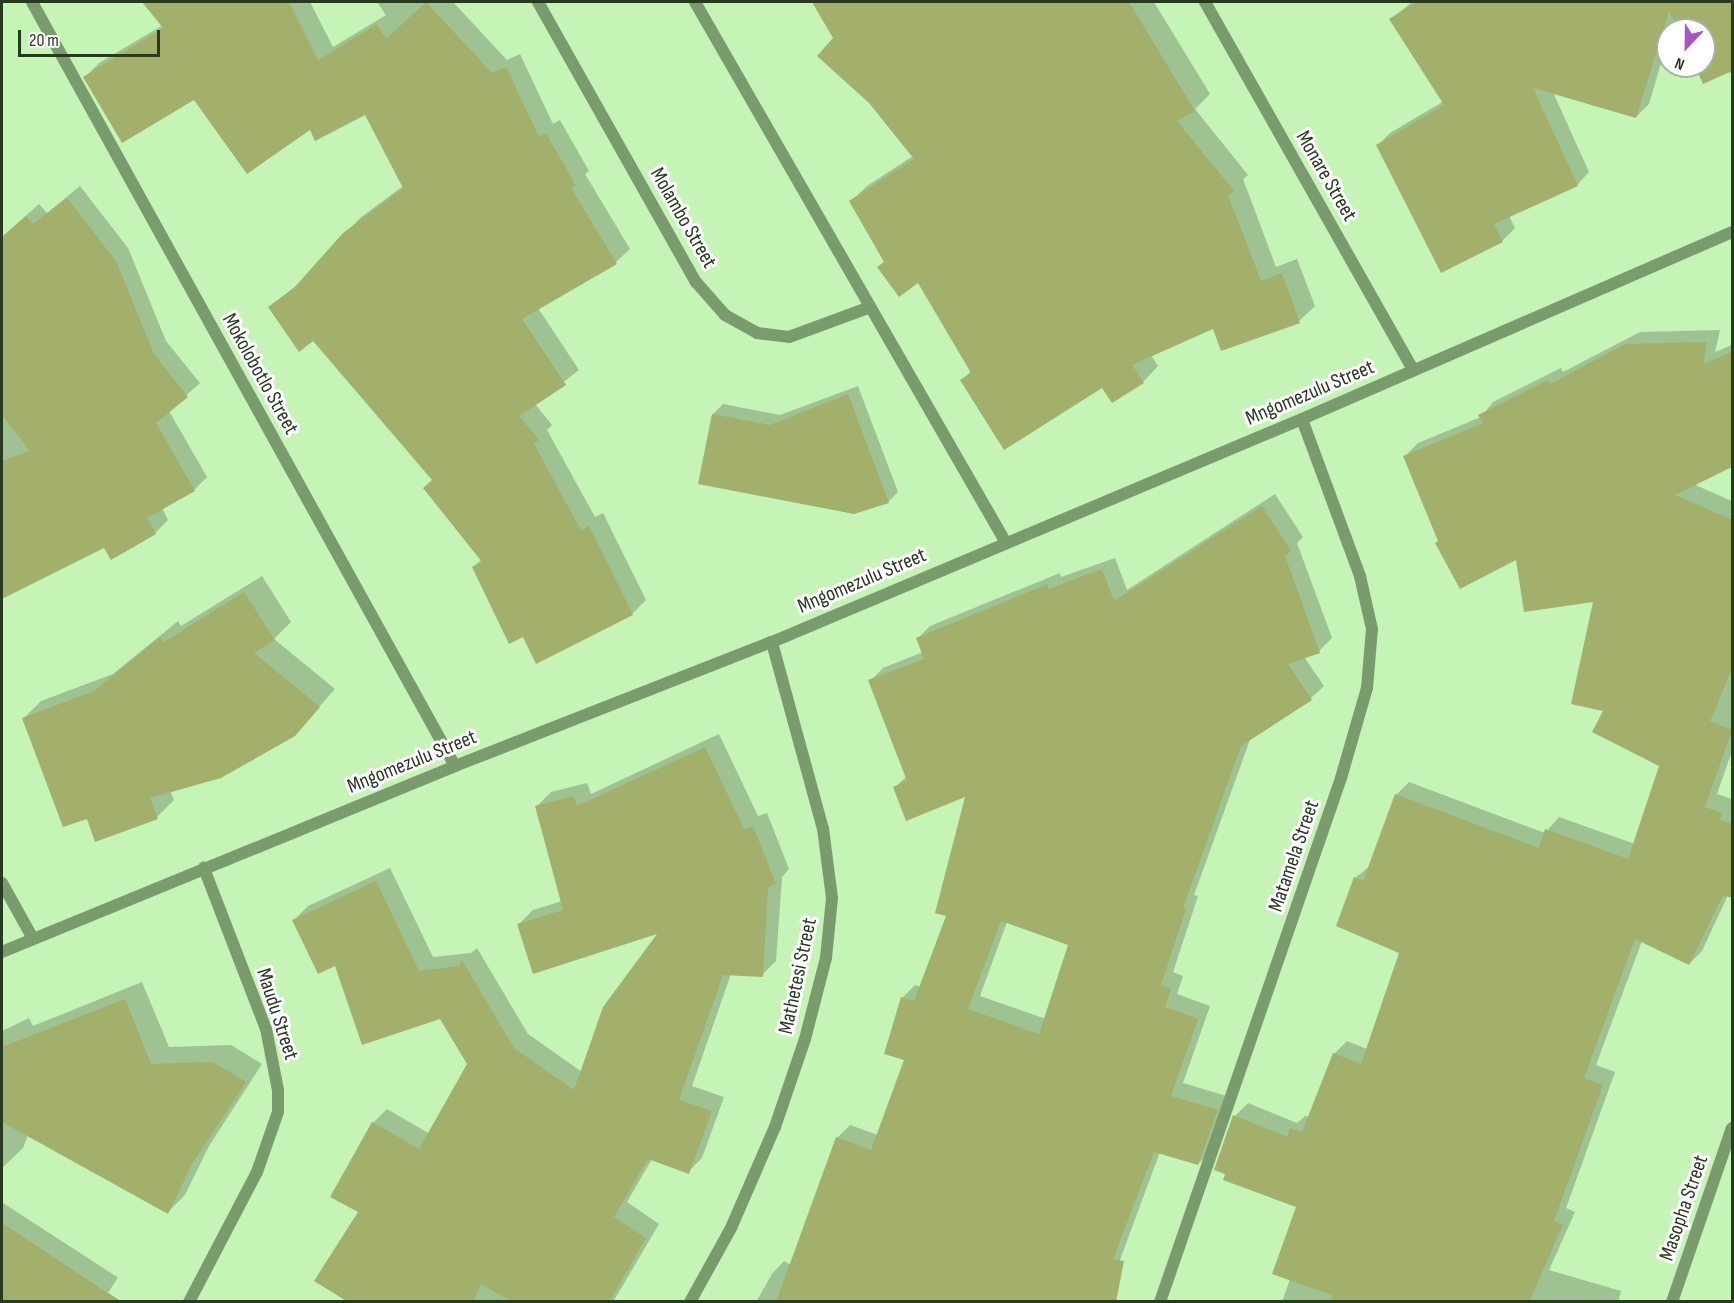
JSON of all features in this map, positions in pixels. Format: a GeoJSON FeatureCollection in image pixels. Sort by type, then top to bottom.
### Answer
{"type":"FeatureCollection","features":[{"type":"Feature","properties":{"kind":"street","name":"Mokolobotlo Street"},"geometry":{"type":"LineString","coordinates":[[32,2],[455,766]]}},
{"type":"Feature","properties":{"kind":"street","name":"Molambo Street"},"geometry":{"type":"LineString","coordinates":[[538,2],[696,282],[725,315],[757,333],[789,337],[868,308]]}},
{"type":"Feature","properties":{"kind":"street"},"geometry":{"type":"LineString","coordinates":[[695,2],[868,308],[1005,542]]}},
{"type":"Feature","properties":{"kind":"street","name":"Monare Street"},"geometry":{"type":"LineString","coordinates":[[1205,2],[1413,369]]}},
{"type":"Feature","properties":{"kind":"street","name":"Mngomezulu Street"},"geometry":{"type":"LineString","coordinates":[[2,952],[32,937],[455,766],[772,642],[1005,542],[1302,419],[1732,232]]}},
{"type":"Feature","properties":{"kind":"street","name":"Matamela Street"},"geometry":{"type":"LineString","coordinates":[[1160,1302],[1341,778],[1367,688],[1372,629],[1360,576],[1302,419]]}},
{"type":"Feature","properties":{"kind":"street","name":"Mathetesi Street"},"geometry":{"type":"LineString","coordinates":[[690,1302],[731,1228],[775,1127],[805,1039],[826,958],[832,898],[824,829],[772,642]]}},
{"type":"Feature","properties":{"kind":"street","name":"Maudu Street"},"geometry":{"type":"LineString","coordinates":[[189,1302],[258,1172],[272,1139],[278,1101],[266,1029],[204,868]]}},
{"type":"Feature","properties":{"kind":"street"},"geometry":{"type":"LineString","coordinates":[[2,884],[32,937]]}},
{"type":"Feature","properties":{"kind":"street","name":"Masopha Street"},"geometry":{"type":"LineString","coordinates":[[1672,1302],[1732,1128]]}},
{"type":"Feature","properties":{"kind":"building"},"geometry":{"type":"Polygon","coordinates":[[[142,2],[289,2],[318,60],[377,24],[386,39],[426,2],[492,73],[506,67],[539,137],[546,133],[576,186],[571,188],[617,264],[522,319],[566,385],[519,416],[539,440],[534,444],[581,530],[589,526],[633,615],[536,664],[523,637],[509,644],[472,567],[482,562],[423,488],[432,480],[313,341],[299,352],[268,307],[294,288],[343,233],[403,188],[365,115],[315,141],[310,130],[247,174],[194,100],[122,143],[83,77],[163,28],[142,2]]]}},
{"type":"Feature","properties":{"kind":"building"},"geometry":{"type":"Polygon","coordinates":[[[812,2],[1129,2],[1195,111],[1177,121],[1234,191],[1228,195],[1261,281],[1282,273],[1300,323],[1221,351],[1213,329],[1132,365],[1144,383],[1112,403],[1102,388],[1004,450],[960,380],[971,373],[918,283],[899,297],[877,267],[884,262],[849,201],[914,159],[869,103],[817,56],[833,38],[812,2]]]}},
{"type":"Feature","properties":{"kind":"building"},"geometry":{"type":"Polygon","coordinates":[[[1417,2],[1732,2],[1732,71],[1703,84],[1700,78],[1716,78],[1716,18],[1672,18],[1669,11],[1667,18],[1656,18],[1656,53],[1636,118],[1533,88],[1578,186],[1494,224],[1503,242],[1441,273],[1376,145],[1444,105],[1389,19],[1417,2]]]}},
{"type":"Feature","properties":{"kind":"building"},"geometry":{"type":"Polygon","coordinates":[[[67,198],[116,261],[154,354],[188,397],[156,423],[195,491],[147,518],[156,534],[111,560],[104,548],[2,599],[2,461],[30,451],[2,415],[2,237],[26,216],[33,224],[67,198]]]}},
{"type":"Feature","properties":{"kind":"building"},"geometry":{"type":"Polygon","coordinates":[[[1707,342],[1703,364],[1732,352],[1732,467],[1675,495],[1732,520],[1732,669],[1710,721],[1732,730],[1705,807],[1722,813],[1720,820],[1732,824],[1732,898],[1723,895],[1689,965],[1635,939],[1584,1078],[1603,1085],[1554,1221],[1563,1225],[1529,1302],[1330,1302],[1332,1295],[1272,1274],[1296,1207],[1223,1180],[1225,1174],[1214,1170],[1233,1115],[1287,1137],[1290,1128],[1302,1132],[1333,1053],[1361,1064],[1399,953],[1336,926],[1354,877],[1363,881],[1395,794],[1539,848],[1545,829],[1628,859],[1659,766],[1592,732],[1603,711],[1571,704],[1593,602],[1524,612],[1516,560],[1460,589],[1435,543],[1438,541],[1403,456],[1483,423],[1478,415],[1548,380],[1550,384],[1625,344],[1707,342]]]}},
{"type":"Feature","properties":{"kind":"building"},"geometry":{"type":"Polygon","coordinates":[[[848,394],[889,503],[854,514],[698,484],[712,414],[770,425],[848,394]]]}},
{"type":"Feature","properties":{"kind":"building"},"geometry":{"type":"Polygon","coordinates":[[[1262,506],[1291,551],[1285,556],[1320,653],[1288,664],[1312,700],[1241,746],[1183,908],[1186,909],[1161,985],[1171,989],[1165,1007],[1198,1019],[1171,1096],[1218,1110],[1198,1165],[1154,1152],[1113,1259],[1124,1261],[1116,1302],[776,1302],[836,1137],[871,1150],[904,1060],[884,1054],[901,997],[914,1001],[946,916],[935,913],[965,797],[906,821],[893,787],[907,781],[868,680],[924,659],[916,638],[1048,584],[1048,589],[1102,569],[1114,601],[1262,506]],[[1001,921],[968,1009],[1039,1034],[1068,945],[1001,921]]]}},
{"type":"Feature","properties":{"kind":"building"},"geometry":{"type":"Polygon","coordinates":[[[244,592],[275,640],[254,653],[320,707],[295,736],[221,778],[150,798],[158,819],[95,842],[87,819],[63,827],[22,718],[94,691],[160,637],[164,642],[244,592]]]}},
{"type":"Feature","properties":{"kind":"building"},"geometry":{"type":"Polygon","coordinates":[[[705,747],[744,829],[753,826],[776,884],[768,887],[763,977],[723,975],[679,1100],[712,1111],[689,1174],[648,1159],[614,1217],[646,1238],[609,1302],[512,1302],[481,1284],[473,1302],[348,1302],[314,1281],[358,1212],[330,1197],[372,1122],[419,1149],[467,1064],[440,1019],[362,1045],[335,966],[318,974],[292,920],[376,881],[419,971],[459,966],[462,960],[514,1048],[574,1090],[603,1007],[657,934],[533,974],[517,924],[563,910],[535,806],[574,796],[577,806],[705,747]]]}},
{"type":"Feature","properties":{"kind":"building"},"geometry":{"type":"Polygon","coordinates":[[[125,999],[151,1064],[213,1062],[246,1082],[192,1164],[168,1214],[2,1122],[2,1047],[125,999]]]}},
{"type":"Feature","properties":{"kind":"building"},"geometry":{"type":"Polygon","coordinates":[[[2,1223],[122,1302],[2,1302],[2,1223]]]}}]}
